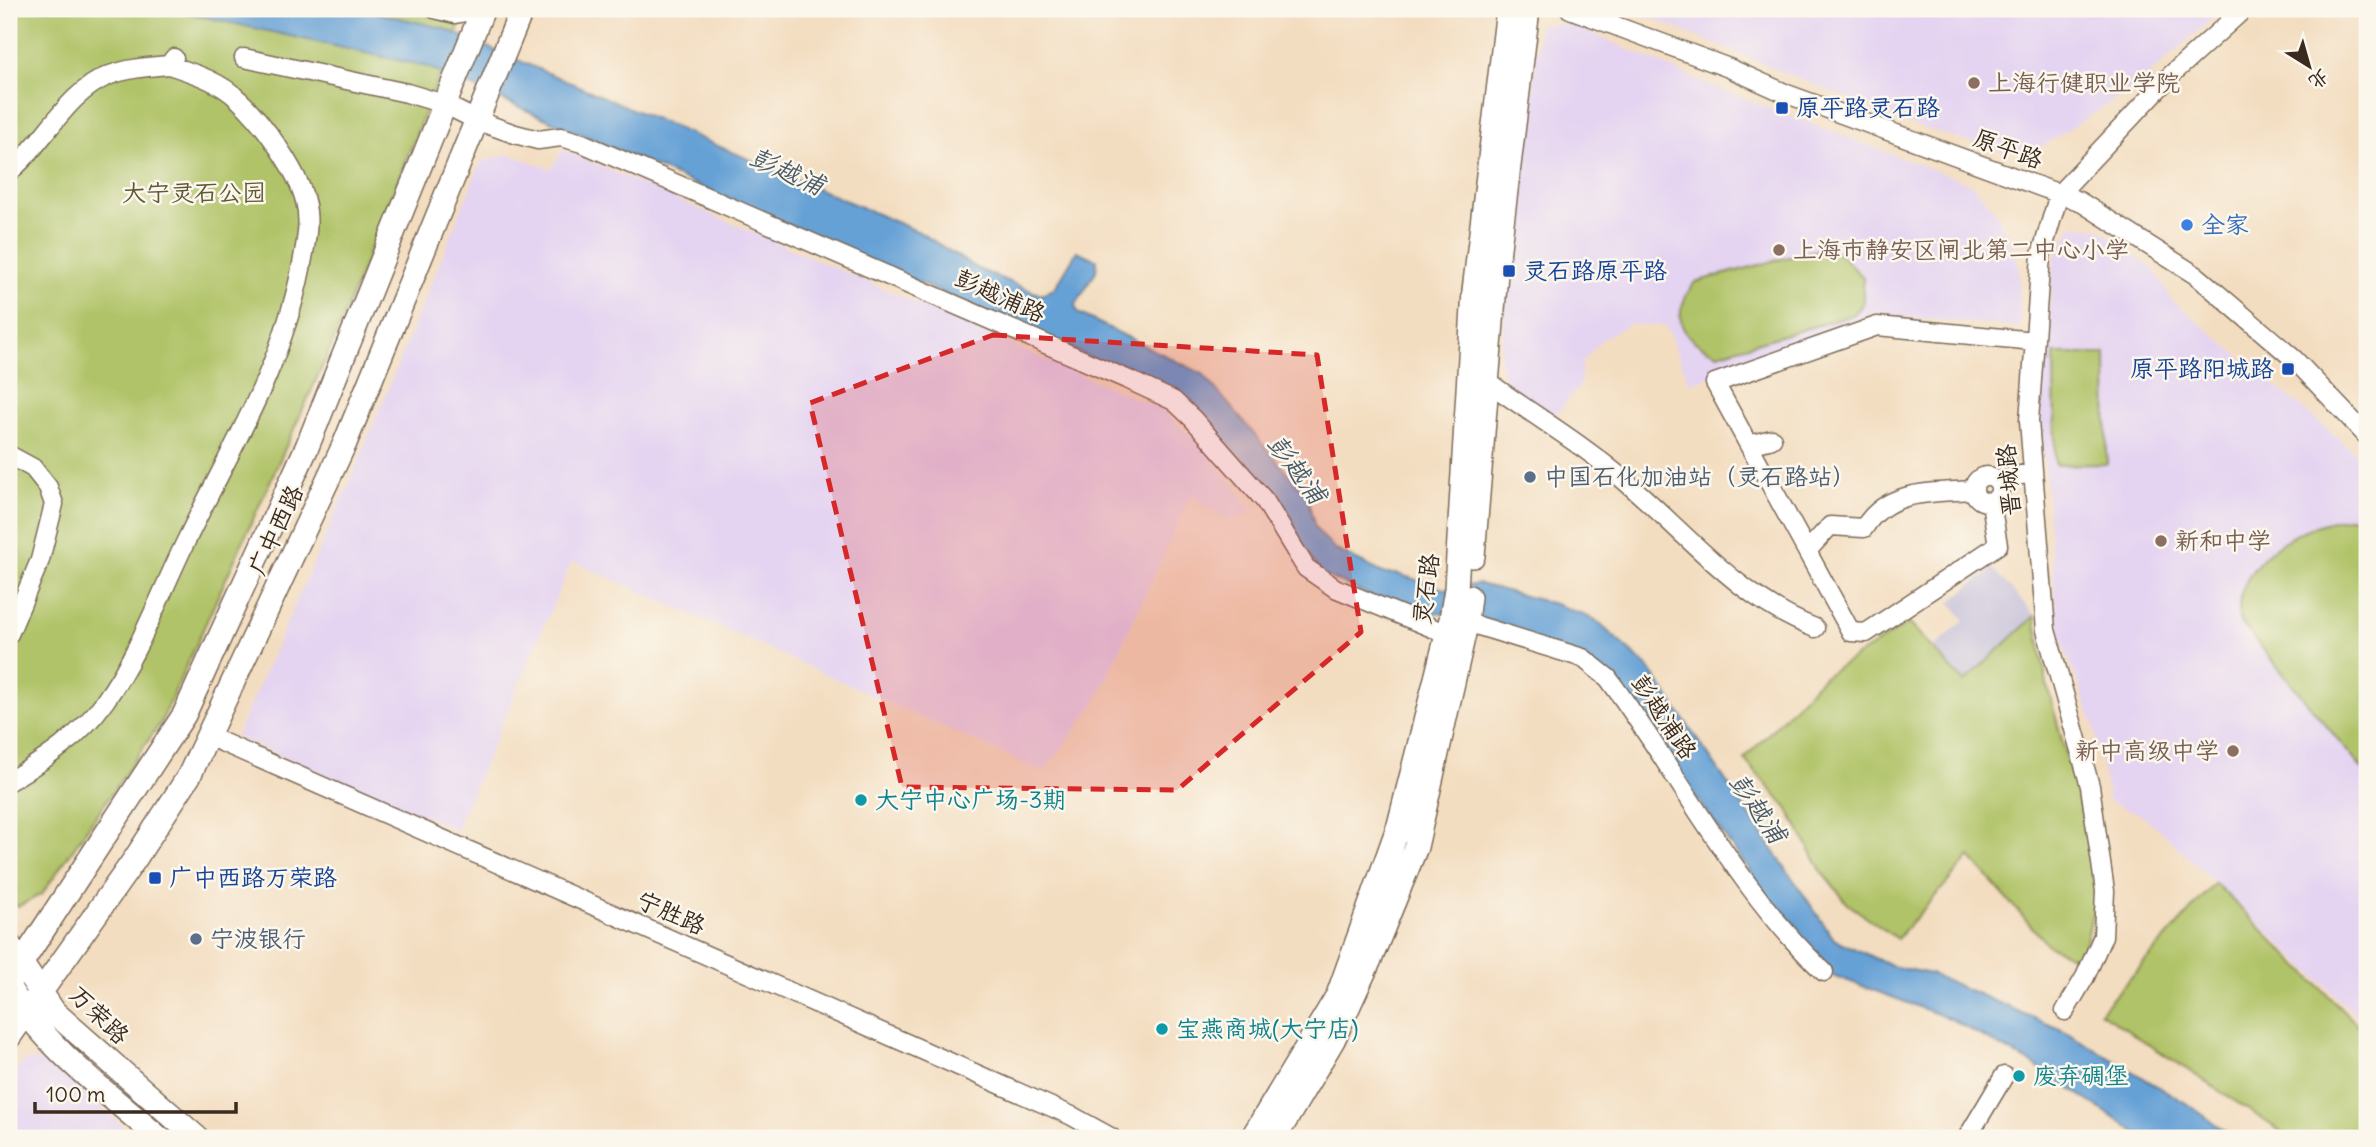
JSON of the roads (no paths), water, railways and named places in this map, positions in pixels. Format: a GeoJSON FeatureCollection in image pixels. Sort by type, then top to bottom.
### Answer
{"type":"FeatureCollection","features":[{"type":"Feature","properties":{"kind":"main road","name":"广中西路"},"geometry":{"type":"LineString","coordinates":[[9,1037],[135,859],[189,776],[345,443],[522,9]]}},
{"type":"Feature","properties":{"kind":"main road","name":"灵石路"},"geometry":{"type":"LineString","coordinates":[[1464,571],[1474,291],[1508,9]]}},
{"type":"Feature","properties":{"kind":"main road","name":"灵石路"},"geometry":{"type":"LineString","coordinates":[[1275,1138],[1333,1040],[1372,955],[1416,847],[1457,626],[1488,382],[1496,273],[1528,9]]}},
{"type":"Feature","properties":{"kind":"main road","name":"广中西路"},"geometry":{"type":"LineString","coordinates":[[13,964],[184,715],[307,447],[482,12]]}},
{"type":"Feature","properties":{"kind":"main road","name":"灵石路"},"geometry":{"type":"LineString","coordinates":[[1252,1138],[1338,995],[1399,825],[1457,626]]}},
{"type":"Feature","properties":{"kind":"main road","name":"万荣路"},"geometry":{"type":"LineString","coordinates":[[13,964],[69,1027],[197,1138]]}},
{"type":"Feature","properties":{"kind":"main road"},"geometry":{"type":"LineString","coordinates":[[9,988],[26,1015],[53,1047],[159,1138]]}},
{"type":"Feature","properties":{"kind":"street"},"geometry":{"type":"LineString","coordinates":[[435,9],[455,14],[482,12]]}},
{"type":"Feature","properties":{"kind":"street","name":"原平路"},"geometry":{"type":"LineString","coordinates":[[1570,9],[1729,68],[1791,95],[2079,201],[2197,276],[2294,359],[2367,436]]}},
{"type":"Feature","properties":{"kind":"street","name":"晋城路"},"geometry":{"type":"LineString","coordinates":[[2065,1011],[2085,977],[2103,936],[2105,891],[2090,786],[2046,630],[2029,421],[2040,255],[2059,194],[2172,74],[2244,9]]}},
{"type":"Feature","properties":{"kind":"street","name":"彭越浦路"},"geometry":{"type":"LineString","coordinates":[[244,58],[444,104],[478,121],[538,140],[561,137],[582,143],[953,302],[1174,401],[1265,501],[1306,568],[1335,588],[1457,626],[1583,658],[1608,678],[1760,898],[1800,950],[1824,972]]}},
{"type":"Feature","properties":{"kind":"street"},"geometry":{"type":"LineString","coordinates":[[9,172],[33,151],[77,98],[107,76],[172,62],[202,75],[239,99],[289,166],[305,201],[307,237],[290,318],[270,376],[196,520],[129,665],[104,703],[66,745],[9,781]]}},
{"type":"Feature","properties":{"kind":"street"},"geometry":{"type":"LineString","coordinates":[[1992,503],[1998,544],[1866,633],[1851,632],[1715,383],[1877,326],[1923,337],[2034,341]]}},
{"type":"Feature","properties":{"kind":"street"},"geometry":{"type":"LineString","coordinates":[[1488,382],[1624,480],[1731,576],[1783,616],[1815,628]]}},
{"type":"Feature","properties":{"kind":"street"},"geometry":{"type":"LineString","coordinates":[[1749,444],[1772,439]]}},
{"type":"Feature","properties":{"kind":"street"},"geometry":{"type":"LineString","coordinates":[[9,455],[33,468],[48,487],[54,504],[40,560],[9,634]]}},
{"type":"Feature","properties":{"kind":"street"},"geometry":{"type":"LineString","coordinates":[[1972,490],[1980,477],[1997,481],[2033,472]]}},
{"type":"Feature","properties":{"kind":"street"},"geometry":{"type":"LineString","coordinates":[[1972,490],[1983,502],[1992,503],[1999,497],[2001,486],[1997,481]]}},
{"type":"Feature","properties":{"kind":"street"},"geometry":{"type":"LineString","coordinates":[[1807,551],[1830,526],[1864,528],[1873,512],[1904,495],[1972,490]]}},
{"type":"Feature","properties":{"kind":"street","name":"宁胜路"},"geometry":{"type":"LineString","coordinates":[[208,736],[1072,1116],[1112,1138]]}},
{"type":"Feature","properties":{"kind":"street"},"geometry":{"type":"LineString","coordinates":[[1967,1138],[2004,1076]]}},
{"type":"Feature","properties":{"kind":"water"},"geometry":{"type":"Polygon","coordinates":[[[169,9],[360,9],[443,28],[919,232],[978,269],[1041,295],[1055,288],[1077,251],[1097,260],[1096,271],[1075,306],[1078,313],[1203,374],[1307,496],[1315,528],[1334,549],[1385,574],[1398,574],[1444,589],[1480,584],[1558,605],[1594,619],[1648,667],[1834,939],[1891,966],[1931,974],[2062,1030],[2191,1106],[2234,1138],[2145,1138],[2031,1063],[1951,1019],[1824,972],[1608,678],[1583,658],[1440,612],[1419,617],[1321,574],[1272,501],[1175,395],[428,67],[169,9]]]}},
{"type":"Feature","properties":{"kind":"place","name":"上海行健职业学院"},"geometry":{"type":"Point","coordinates":[1974,83]}},
{"type":"Feature","properties":{"kind":"place","name":"原平路灵石路"},"geometry":{"type":"Point","coordinates":[1782,108]}},
{"type":"Feature","properties":{"kind":"place","name":"全家"},"geometry":{"type":"Point","coordinates":[2187,225]}},
{"type":"Feature","properties":{"kind":"place","name":"上海市静安区闸北第二中心小学"},"geometry":{"type":"Point","coordinates":[1779,250]}},
{"type":"Feature","properties":{"kind":"place","name":"灵石路原平路"},"geometry":{"type":"Point","coordinates":[1509,271]}},
{"type":"Feature","properties":{"kind":"place","name":"原平路阳城路"},"geometry":{"type":"Point","coordinates":[2288,369]}},
{"type":"Feature","properties":{"kind":"place","name":"中国石化加油站（灵石路站）"},"geometry":{"type":"Point","coordinates":[1530,477]}},
{"type":"Feature","properties":{"kind":"place","name":"新和中学"},"geometry":{"type":"Point","coordinates":[2161,541]}},
{"type":"Feature","properties":{"kind":"place","name":"新中高级中学"},"geometry":{"type":"Point","coordinates":[2233,751]}},
{"type":"Feature","properties":{"kind":"place","name":"大宁中心广场-3期"},"geometry":{"type":"Point","coordinates":[861,800]}},
{"type":"Feature","properties":{"kind":"place","name":"广中西路万荣路"},"geometry":{"type":"Point","coordinates":[155,878]}},
{"type":"Feature","properties":{"kind":"place","name":"宁波银行"},"geometry":{"type":"Point","coordinates":[196,939]}},
{"type":"Feature","properties":{"kind":"place","name":"宝燕商城(大宁店)"},"geometry":{"type":"Point","coordinates":[1162,1029]}},
{"type":"Feature","properties":{"kind":"place","name":"废弃碉堡"},"geometry":{"type":"Point","coordinates":[2019,1076]}},
{"type":"Feature","properties":{"kind":"water label","name":"彭越浦"},"geometry":{"type":"Point","coordinates":[787,171]}},
{"type":"Feature","properties":{"kind":"water label","name":"彭越浦"},"geometry":{"type":"Point","coordinates":[1297,469]}},
{"type":"Feature","properties":{"kind":"water label","name":"彭越浦"},"geometry":{"type":"Point","coordinates":[1758,808]}},
{"type":"Feature","properties":{"kind":"park label","name":"大宁灵石公园"},"geometry":{"type":"Point","coordinates":[194,193]}}]}
